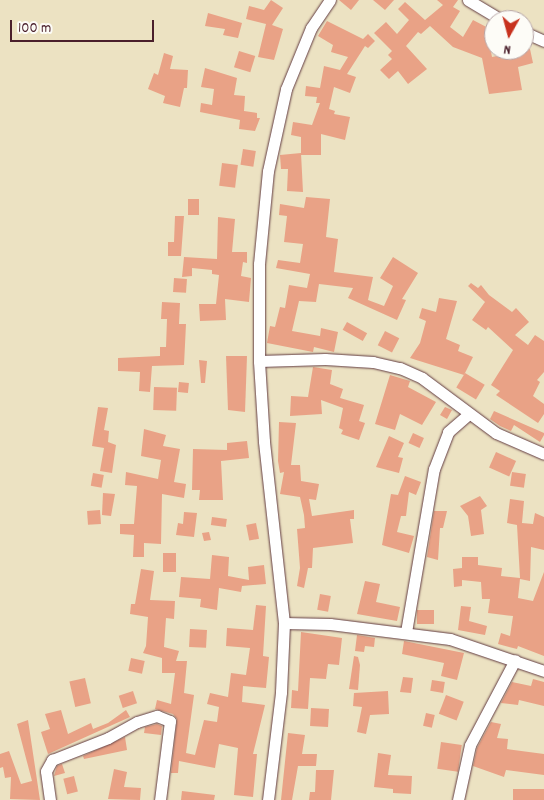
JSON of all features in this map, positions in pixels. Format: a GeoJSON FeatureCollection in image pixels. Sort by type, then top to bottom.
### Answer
{"type":"FeatureCollection","features":[{"type":"Feature","properties":{"kind":"street"},"geometry":{"type":"LineString","coordinates":[[268,800],[281,692],[284,623],[259,361],[259,264],[275,133],[286,89],[311,28],[330,0]]}},
{"type":"Feature","properties":{"kind":"street"},"geometry":{"type":"LineString","coordinates":[[468,0],[484,10]]}},
{"type":"Feature","properties":{"kind":"street"},"geometry":{"type":"LineString","coordinates":[[259,361],[325,359],[373,362],[400,368],[422,378],[496,433],[544,454]]}},
{"type":"Feature","properties":{"kind":"street"},"geometry":{"type":"LineString","coordinates":[[406,632],[434,469],[448,432],[468,414]]}},
{"type":"Feature","properties":{"kind":"street"},"geometry":{"type":"LineString","coordinates":[[284,623],[406,632],[450,639],[544,671]]}},
{"type":"Feature","properties":{"kind":"street"},"geometry":{"type":"LineString","coordinates":[[458,800],[470,745],[515,660]]}},
{"type":"Feature","properties":{"kind":"street"},"geometry":{"type":"LineString","coordinates":[[50,800],[46,771],[52,760],[108,738],[137,722],[157,716],[170,721],[160,800]]}},
{"type":"Feature","properties":{"kind":"building"},"geometry":{"type":"Polygon","coordinates":[[[271,0],[283,8],[272,25],[283,29],[274,60],[258,57],[266,24],[246,19],[249,6],[264,10],[271,0]]]}},
{"type":"Feature","properties":{"kind":"building"},"geometry":{"type":"Polygon","coordinates":[[[339,0],[359,0],[351,10],[339,0]]]}},
{"type":"Feature","properties":{"kind":"building"},"geometry":{"type":"Polygon","coordinates":[[[373,0],[394,0],[385,10],[373,0]]]}},
{"type":"Feature","properties":{"kind":"building"},"geometry":{"type":"Polygon","coordinates":[[[437,0],[458,0],[453,7],[460,11],[450,27],[463,37],[473,20],[484,26],[484,60],[532,60],[533,63],[518,67],[522,90],[489,94],[482,58],[453,47],[430,26],[421,34],[418,32],[406,46],[427,69],[408,84],[398,71],[389,79],[380,70],[392,59],[388,55],[392,51],[374,33],[386,22],[397,34],[409,20],[398,9],[405,2],[425,20],[443,5],[437,0]]]}},
{"type":"Feature","properties":{"kind":"building"},"geometry":{"type":"Polygon","coordinates":[[[208,13],[242,23],[238,38],[223,35],[225,29],[205,26],[208,13]]]}},
{"type":"Feature","properties":{"kind":"building"},"geometry":{"type":"Polygon","coordinates":[[[327,21],[363,39],[368,34],[375,41],[368,48],[365,46],[347,74],[356,77],[350,93],[334,87],[329,109],[335,111],[334,114],[350,117],[345,140],[321,134],[321,155],[301,155],[301,137],[291,135],[293,122],[312,125],[320,103],[316,103],[317,97],[305,96],[306,86],[320,88],[324,66],[340,70],[348,57],[331,52],[333,45],[318,36],[327,21]]]}},
{"type":"Feature","properties":{"kind":"building"},"geometry":{"type":"Polygon","coordinates":[[[239,51],[255,56],[250,72],[234,67],[239,51]]]}},
{"type":"Feature","properties":{"kind":"building"},"geometry":{"type":"Polygon","coordinates":[[[164,53],[173,56],[170,69],[188,70],[187,88],[184,88],[180,107],[163,103],[165,96],[148,89],[154,73],[158,75],[164,53]]]}},
{"type":"Feature","properties":{"kind":"building"},"geometry":{"type":"Polygon","coordinates":[[[205,68],[237,78],[234,95],[245,96],[244,111],[257,113],[257,118],[260,118],[255,131],[239,129],[240,120],[200,112],[201,103],[212,105],[214,89],[201,87],[205,68]]]}},
{"type":"Feature","properties":{"kind":"building"},"geometry":{"type":"Polygon","coordinates":[[[243,149],[256,151],[253,167],[240,165],[243,149]]]}},
{"type":"Feature","properties":{"kind":"building"},"geometry":{"type":"Polygon","coordinates":[[[301,153],[303,192],[287,191],[288,169],[281,169],[280,155],[301,153]]]}},
{"type":"Feature","properties":{"kind":"building"},"geometry":{"type":"Polygon","coordinates":[[[222,163],[238,165],[235,188],[219,186],[222,163]]]}},
{"type":"Feature","properties":{"kind":"building"},"geometry":{"type":"Polygon","coordinates":[[[306,197],[330,199],[326,237],[338,239],[334,272],[373,277],[368,300],[384,306],[393,286],[380,278],[393,257],[418,273],[402,299],[406,300],[397,320],[348,298],[353,288],[319,284],[316,302],[299,301],[292,331],[320,336],[321,328],[338,332],[334,352],[314,347],[313,352],[267,343],[270,326],[275,327],[280,307],[285,308],[289,285],[307,288],[310,274],[276,268],[278,260],[300,263],[303,244],[284,242],[287,216],[279,215],[280,204],[304,208],[306,197]]]}},
{"type":"Feature","properties":{"kind":"building"},"geometry":{"type":"Polygon","coordinates":[[[188,199],[199,199],[199,215],[188,215],[188,199]]]}},
{"type":"Feature","properties":{"kind":"building"},"geometry":{"type":"Polygon","coordinates":[[[175,216],[184,216],[181,256],[168,256],[168,242],[174,242],[175,216]]]}},
{"type":"Feature","properties":{"kind":"building"},"geometry":{"type":"Polygon","coordinates":[[[218,217],[235,219],[232,252],[247,252],[247,263],[243,262],[241,276],[251,278],[249,302],[225,299],[226,320],[200,321],[199,304],[216,304],[219,275],[212,274],[212,270],[192,268],[192,276],[182,277],[184,257],[217,259],[218,217]]]}},
{"type":"Feature","properties":{"kind":"building"},"geometry":{"type":"Polygon","coordinates":[[[174,278],[187,279],[186,293],[173,292],[174,278]]]}},
{"type":"Feature","properties":{"kind":"building"},"geometry":{"type":"Polygon","coordinates":[[[471,283],[478,288],[481,285],[489,295],[512,312],[516,308],[529,322],[515,335],[528,345],[535,335],[544,341],[544,372],[537,380],[540,382],[533,396],[544,404],[544,414],[538,423],[496,395],[500,391],[491,385],[513,350],[488,327],[486,330],[472,320],[485,302],[468,286],[471,283]]]}},
{"type":"Feature","properties":{"kind":"building"},"geometry":{"type":"Polygon","coordinates":[[[439,298],[457,301],[446,339],[460,345],[458,351],[473,357],[464,375],[410,358],[420,343],[426,321],[419,318],[422,308],[436,312],[439,298]]]}},
{"type":"Feature","properties":{"kind":"building"},"geometry":{"type":"Polygon","coordinates":[[[162,302],[180,303],[179,324],[186,324],[184,365],[152,366],[150,392],[139,391],[140,372],[118,371],[118,358],[160,356],[160,347],[166,347],[167,319],[161,319],[162,302]]]}},
{"type":"Feature","properties":{"kind":"building"},"geometry":{"type":"Polygon","coordinates":[[[347,322],[367,333],[363,341],[343,330],[347,322]]]}},
{"type":"Feature","properties":{"kind":"building"},"geometry":{"type":"Polygon","coordinates":[[[385,331],[399,338],[392,353],[378,345],[385,331]]]}},
{"type":"Feature","properties":{"kind":"building"},"geometry":{"type":"Polygon","coordinates":[[[226,356],[247,356],[245,412],[228,410],[226,356]]]}},
{"type":"Feature","properties":{"kind":"building"},"geometry":{"type":"Polygon","coordinates":[[[199,360],[207,361],[205,383],[201,383],[199,360]]]}},
{"type":"Feature","properties":{"kind":"building"},"geometry":{"type":"Polygon","coordinates":[[[313,367],[332,370],[330,384],[343,389],[340,398],[364,405],[359,421],[365,423],[359,440],[341,434],[343,430],[339,428],[343,408],[321,400],[322,414],[290,416],[291,396],[308,397],[313,367]]]}},
{"type":"Feature","properties":{"kind":"building"},"geometry":{"type":"Polygon","coordinates":[[[465,373],[485,385],[476,399],[456,388],[465,373]]]}},
{"type":"Feature","properties":{"kind":"building"},"geometry":{"type":"Polygon","coordinates":[[[390,375],[410,381],[408,387],[436,402],[422,425],[400,414],[395,430],[375,424],[390,375]]]}},
{"type":"Feature","properties":{"kind":"building"},"geometry":{"type":"Polygon","coordinates":[[[179,382],[189,383],[188,393],[178,392],[179,382]]]}},
{"type":"Feature","properties":{"kind":"building"},"geometry":{"type":"Polygon","coordinates":[[[154,387],[177,388],[176,411],[153,410],[154,387]]]}},
{"type":"Feature","properties":{"kind":"building"},"geometry":{"type":"Polygon","coordinates":[[[98,407],[108,408],[104,430],[109,431],[108,442],[116,445],[112,473],[100,471],[104,448],[92,446],[98,407]]]}},
{"type":"Feature","properties":{"kind":"building"},"geometry":{"type":"Polygon","coordinates":[[[445,407],[452,410],[447,419],[440,415],[445,407]]]}},
{"type":"Feature","properties":{"kind":"building"},"geometry":{"type":"Polygon","coordinates":[[[494,411],[544,433],[540,442],[514,425],[511,431],[500,426],[490,419],[494,411]]]}},
{"type":"Feature","properties":{"kind":"building"},"geometry":{"type":"Polygon","coordinates":[[[279,422],[296,423],[291,465],[300,465],[301,481],[319,484],[316,500],[309,499],[312,516],[354,510],[354,519],[350,519],[353,543],[313,548],[312,568],[308,568],[304,588],[297,586],[300,568],[297,529],[305,528],[304,515],[300,497],[280,494],[284,472],[280,473],[278,461],[279,422]]]}},
{"type":"Feature","properties":{"kind":"building"},"geometry":{"type":"Polygon","coordinates":[[[144,429],[166,435],[163,446],[180,449],[174,482],[186,484],[184,498],[162,494],[161,544],[144,543],[144,557],[133,557],[134,535],[120,534],[120,524],[134,524],[137,486],[125,485],[126,472],[158,479],[161,460],[141,456],[144,429]]]}},
{"type":"Feature","properties":{"kind":"building"},"geometry":{"type":"Polygon","coordinates":[[[413,433],[424,438],[419,448],[409,443],[413,433]]]}},
{"type":"Feature","properties":{"kind":"building"},"geometry":{"type":"Polygon","coordinates":[[[389,436],[404,443],[398,457],[403,458],[399,473],[376,467],[389,436]]]}},
{"type":"Feature","properties":{"kind":"building"},"geometry":{"type":"Polygon","coordinates":[[[247,441],[249,458],[221,461],[223,500],[199,500],[200,490],[192,490],[193,449],[227,450],[227,443],[247,441]]]}},
{"type":"Feature","properties":{"kind":"building"},"geometry":{"type":"Polygon","coordinates":[[[496,452],[516,461],[509,476],[489,468],[496,452]]]}},
{"type":"Feature","properties":{"kind":"building"},"geometry":{"type":"Polygon","coordinates":[[[512,472],[526,474],[524,488],[510,486],[512,472]]]}},
{"type":"Feature","properties":{"kind":"building"},"geometry":{"type":"Polygon","coordinates":[[[93,473],[104,475],[102,488],[91,486],[93,473]]]}},
{"type":"Feature","properties":{"kind":"building"},"geometry":{"type":"Polygon","coordinates":[[[405,476],[421,482],[416,495],[409,492],[406,516],[401,516],[397,532],[414,536],[409,553],[382,545],[391,494],[398,495],[405,476]]]}},
{"type":"Feature","properties":{"kind":"building"},"geometry":{"type":"Polygon","coordinates":[[[103,493],[115,494],[111,516],[102,515],[103,493]]]}},
{"type":"Feature","properties":{"kind":"building"},"geometry":{"type":"Polygon","coordinates":[[[480,496],[487,506],[481,510],[484,534],[471,536],[468,516],[460,506],[480,496]]]}},
{"type":"Feature","properties":{"kind":"building"},"geometry":{"type":"Polygon","coordinates":[[[510,499],[524,501],[522,523],[533,524],[535,513],[544,517],[544,550],[531,547],[530,581],[520,579],[518,598],[533,601],[544,572],[544,656],[518,646],[517,649],[498,644],[501,633],[510,636],[513,616],[488,613],[490,599],[482,599],[481,582],[462,580],[462,586],[454,587],[453,569],[462,568],[462,557],[478,557],[478,565],[502,568],[501,576],[520,578],[517,525],[507,523],[510,499]]]}},
{"type":"Feature","properties":{"kind":"building"},"geometry":{"type":"Polygon","coordinates":[[[100,510],[101,524],[88,525],[87,511],[100,510]]]}},
{"type":"Feature","properties":{"kind":"building"},"geometry":{"type":"Polygon","coordinates":[[[434,511],[447,511],[443,528],[440,528],[438,560],[427,557],[434,511]]]}},
{"type":"Feature","properties":{"kind":"building"},"geometry":{"type":"Polygon","coordinates":[[[184,512],[197,513],[194,537],[176,535],[178,523],[183,524],[184,512]]]}},
{"type":"Feature","properties":{"kind":"building"},"geometry":{"type":"Polygon","coordinates":[[[212,517],[227,519],[226,527],[211,525],[212,517]]]}},
{"type":"Feature","properties":{"kind":"building"},"geometry":{"type":"Polygon","coordinates":[[[256,523],[259,539],[249,541],[246,525],[256,523]]]}},
{"type":"Feature","properties":{"kind":"building"},"geometry":{"type":"Polygon","coordinates":[[[209,532],[211,540],[204,541],[202,533],[209,532]]]}},
{"type":"Feature","properties":{"kind":"building"},"geometry":{"type":"Polygon","coordinates":[[[163,553],[176,553],[176,572],[163,572],[163,553]]]}},
{"type":"Feature","properties":{"kind":"building"},"geometry":{"type":"Polygon","coordinates":[[[212,555],[229,557],[228,576],[249,580],[248,567],[264,565],[266,584],[242,586],[241,592],[219,588],[217,610],[200,607],[201,599],[179,597],[181,577],[210,579],[212,555]]]}},
{"type":"Feature","properties":{"kind":"building"},"geometry":{"type":"Polygon","coordinates":[[[141,569],[154,571],[150,600],[175,601],[174,619],[166,618],[164,647],[179,651],[176,661],[187,661],[184,693],[194,695],[186,753],[195,755],[204,720],[217,722],[219,707],[207,704],[210,693],[228,697],[231,673],[246,675],[250,648],[226,646],[227,628],[253,630],[256,605],[266,606],[263,656],[269,657],[266,688],[243,686],[242,702],[265,705],[253,754],[257,754],[253,797],[234,795],[238,748],[219,744],[215,768],[179,761],[178,773],[171,773],[177,719],[173,714],[155,709],[157,700],[171,704],[175,673],[162,673],[162,658],[143,653],[146,646],[148,617],[130,614],[131,604],[135,604],[141,569]]]}},
{"type":"Feature","properties":{"kind":"building"},"geometry":{"type":"Polygon","coordinates":[[[365,581],[380,584],[376,602],[400,607],[397,621],[357,614],[365,581]]]}},
{"type":"Feature","properties":{"kind":"building"},"geometry":{"type":"Polygon","coordinates":[[[320,594],[331,596],[328,612],[317,610],[320,594]]]}},
{"type":"Feature","properties":{"kind":"building"},"geometry":{"type":"Polygon","coordinates":[[[461,606],[471,607],[469,621],[487,626],[485,635],[458,630],[461,606]]]}},
{"type":"Feature","properties":{"kind":"building"},"geometry":{"type":"Polygon","coordinates":[[[417,610],[434,610],[434,624],[417,624],[417,610]]]}},
{"type":"Feature","properties":{"kind":"building"},"geometry":{"type":"Polygon","coordinates":[[[190,629],[207,630],[206,648],[189,647],[190,629]]]}},
{"type":"Feature","properties":{"kind":"building"},"geometry":{"type":"Polygon","coordinates":[[[301,632],[342,638],[339,665],[328,664],[326,679],[310,678],[308,709],[291,708],[292,690],[298,691],[301,632]]]}},
{"type":"Feature","properties":{"kind":"building"},"geometry":{"type":"Polygon","coordinates":[[[357,635],[375,638],[374,647],[365,646],[364,652],[355,651],[357,635]]]}},
{"type":"Feature","properties":{"kind":"building"},"geometry":{"type":"Polygon","coordinates":[[[404,641],[464,653],[457,680],[441,676],[444,663],[402,654],[404,641]]]}},
{"type":"Feature","properties":{"kind":"building"},"geometry":{"type":"Polygon","coordinates":[[[354,656],[358,657],[360,665],[358,690],[349,689],[354,656]]]}},
{"type":"Feature","properties":{"kind":"building"},"geometry":{"type":"Polygon","coordinates":[[[131,658],[145,661],[142,674],[128,671],[131,658]]]}},
{"type":"Feature","properties":{"kind":"building"},"geometry":{"type":"Polygon","coordinates":[[[403,677],[413,678],[411,693],[400,692],[403,677]]]}},
{"type":"Feature","properties":{"kind":"building"},"geometry":{"type":"Polygon","coordinates":[[[85,678],[91,703],[75,707],[69,682],[85,678]]]}},
{"type":"Feature","properties":{"kind":"building"},"geometry":{"type":"Polygon","coordinates":[[[533,679],[544,682],[544,706],[519,700],[518,705],[501,703],[512,682],[531,686],[533,679]]]}},
{"type":"Feature","properties":{"kind":"building"},"geometry":{"type":"Polygon","coordinates":[[[432,680],[445,682],[443,693],[430,691],[432,680]]]}},
{"type":"Feature","properties":{"kind":"building"},"geometry":{"type":"Polygon","coordinates":[[[133,691],[137,703],[123,708],[119,696],[133,691]]]}},
{"type":"Feature","properties":{"kind":"building"},"geometry":{"type":"Polygon","coordinates":[[[388,691],[389,714],[370,715],[366,734],[357,732],[362,707],[353,706],[354,693],[388,691]]]}},
{"type":"Feature","properties":{"kind":"building"},"geometry":{"type":"Polygon","coordinates":[[[446,695],[464,702],[457,720],[439,714],[446,695]]]}},
{"type":"Feature","properties":{"kind":"building"},"geometry":{"type":"Polygon","coordinates":[[[311,708],[329,709],[328,727],[310,726],[311,708]]]}},
{"type":"Feature","properties":{"kind":"building"},"geometry":{"type":"Polygon","coordinates":[[[61,710],[68,734],[91,723],[93,729],[108,723],[126,710],[130,717],[48,754],[41,732],[50,729],[45,714],[61,710]]]}},
{"type":"Feature","properties":{"kind":"building"},"geometry":{"type":"Polygon","coordinates":[[[426,713],[435,715],[432,728],[423,726],[426,713]]]}},
{"type":"Feature","properties":{"kind":"building"},"geometry":{"type":"Polygon","coordinates":[[[28,720],[40,800],[10,799],[11,777],[5,778],[3,767],[0,768],[0,754],[9,751],[21,784],[32,781],[17,724],[28,720]]]}},
{"type":"Feature","properties":{"kind":"building"},"geometry":{"type":"Polygon","coordinates":[[[491,722],[501,724],[497,738],[508,739],[507,749],[544,754],[544,775],[506,770],[504,777],[473,766],[477,748],[491,722]]]}},
{"type":"Feature","properties":{"kind":"building"},"geometry":{"type":"Polygon","coordinates":[[[157,724],[162,726],[161,735],[144,733],[145,727],[157,724]]]}},
{"type":"Feature","properties":{"kind":"building"},"geometry":{"type":"Polygon","coordinates":[[[288,733],[305,735],[302,754],[317,754],[316,766],[298,766],[292,800],[281,800],[288,733]]]}},
{"type":"Feature","properties":{"kind":"building"},"geometry":{"type":"Polygon","coordinates":[[[125,737],[127,750],[84,759],[83,756],[125,737]]]}},
{"type":"Feature","properties":{"kind":"building"},"geometry":{"type":"Polygon","coordinates":[[[441,742],[462,745],[458,772],[437,769],[441,742]]]}},
{"type":"Feature","properties":{"kind":"building"},"geometry":{"type":"Polygon","coordinates":[[[378,753],[391,755],[388,775],[412,776],[411,794],[393,793],[393,789],[374,787],[378,753]]]}},
{"type":"Feature","properties":{"kind":"building"},"geometry":{"type":"Polygon","coordinates":[[[62,764],[65,773],[54,776],[57,766],[62,764]]]}},
{"type":"Feature","properties":{"kind":"building"},"geometry":{"type":"Polygon","coordinates":[[[114,769],[127,772],[124,787],[141,788],[140,800],[108,799],[114,769]]]}},
{"type":"Feature","properties":{"kind":"building"},"geometry":{"type":"Polygon","coordinates":[[[316,770],[334,770],[331,800],[309,800],[310,792],[315,792],[316,770]]]}},
{"type":"Feature","properties":{"kind":"building"},"geometry":{"type":"Polygon","coordinates":[[[74,776],[78,792],[67,794],[63,779],[74,776]]]}},
{"type":"Feature","properties":{"kind":"building"},"geometry":{"type":"Polygon","coordinates":[[[513,789],[544,789],[544,800],[513,800],[513,789]]]}},
{"type":"Feature","properties":{"kind":"building"},"geometry":{"type":"Polygon","coordinates":[[[182,791],[215,795],[214,800],[181,800],[182,791]]]}}]}
